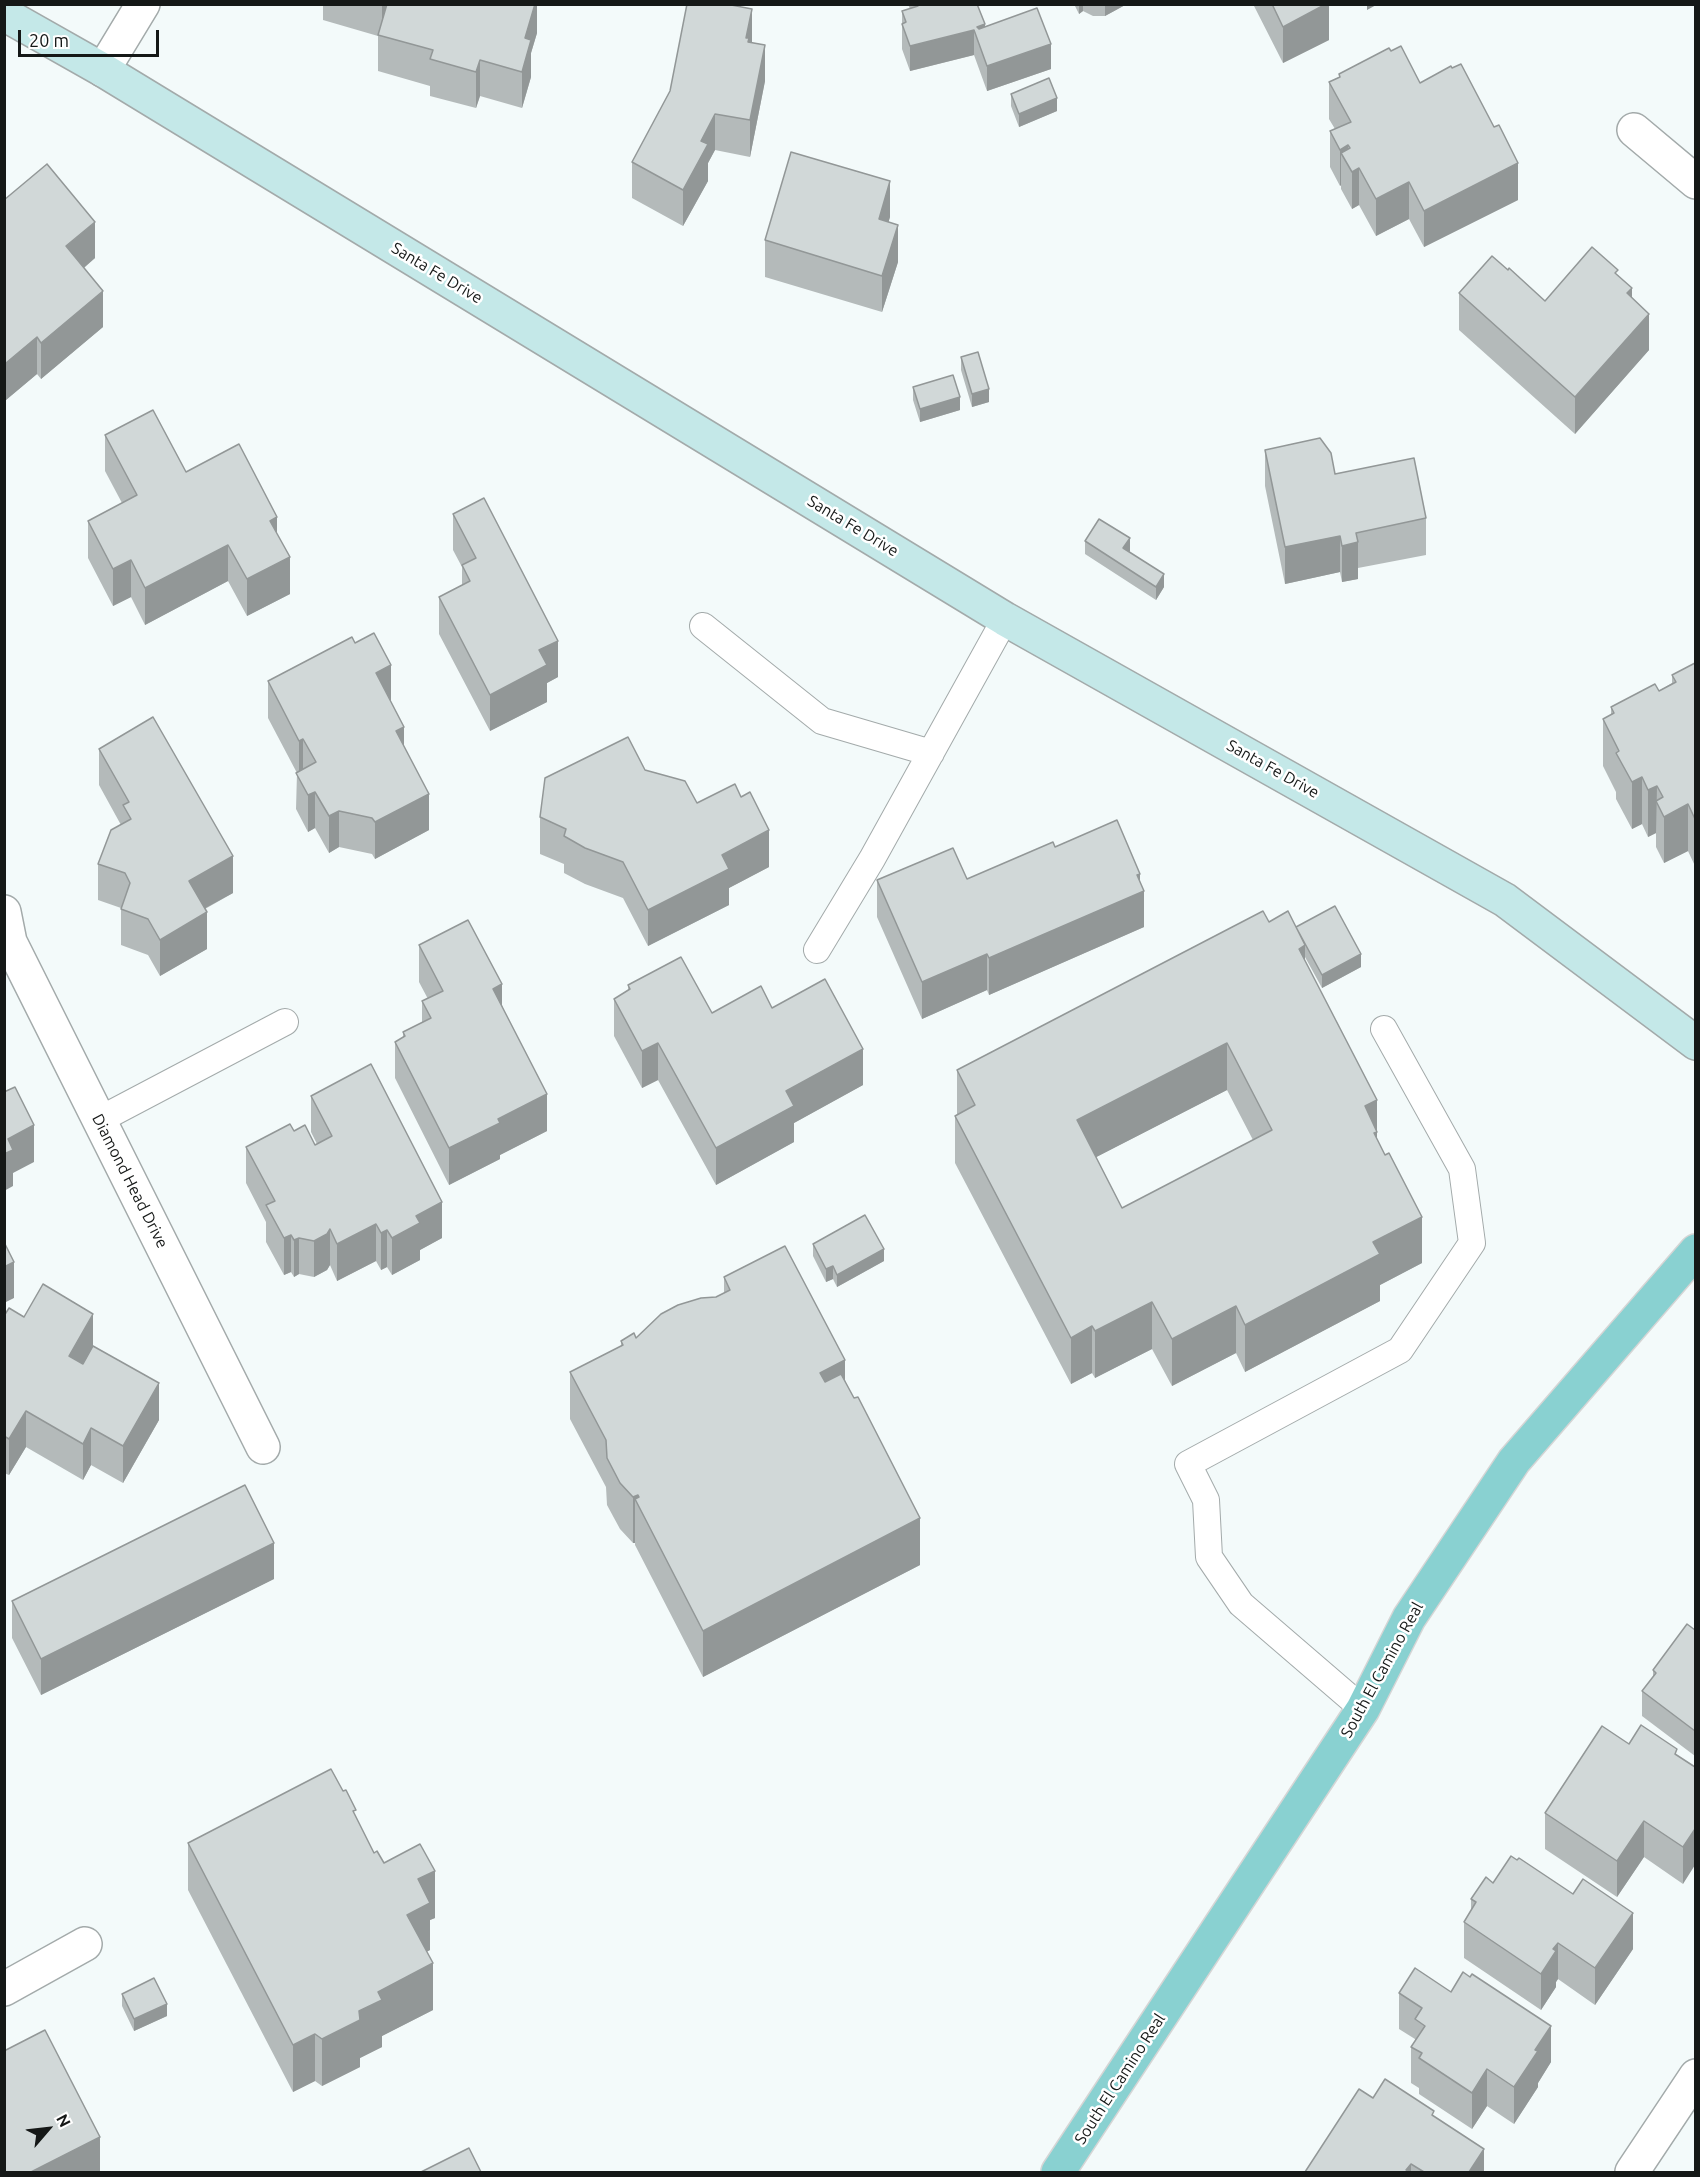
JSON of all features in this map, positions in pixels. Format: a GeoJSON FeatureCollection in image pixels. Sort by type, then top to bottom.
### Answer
{"type":"FeatureCollection","features":[{"type":"Feature","properties":{"kind":"main road","name":"Santa Fe Drive"},"geometry":{"type":"LineString","coordinates":[[4,14],[103,70],[1005,619],[1505,900],[1695,1043]]}},
{"type":"Feature","properties":{"kind":"main road","name":"South El Camino Real"},"geometry":{"type":"LineString","coordinates":[[1058,2172],[1363,1709],[1409,1618],[1514,1461],[1695,1251]]}},
{"type":"Feature","properties":{"kind":"street"},"geometry":{"type":"LineString","coordinates":[[103,70],[143,4]]}},
{"type":"Feature","properties":{"kind":"street"},"geometry":{"type":"LineString","coordinates":[[1634,130],[1695,182]]}},
{"type":"Feature","properties":{"kind":"street","name":"Diamond Head Drive"},"geometry":{"type":"LineString","coordinates":[[4,912],[10,942],[263,1447]]}},
{"type":"Feature","properties":{"kind":"street"},"geometry":{"type":"LineString","coordinates":[[4,1989],[85,1944]]}},
{"type":"Feature","properties":{"kind":"street"},"geometry":{"type":"LineString","coordinates":[[1632,2172],[1695,2076]]}},
{"type":"Feature","properties":{"kind":"lane"},"geometry":{"type":"LineString","coordinates":[[817,950],[872,859],[1005,619]]}},
{"type":"Feature","properties":{"kind":"lane"},"geometry":{"type":"LineString","coordinates":[[703,626],[822,721],[931,753]]}},
{"type":"Feature","properties":{"kind":"lane"},"geometry":{"type":"LineString","coordinates":[[99,1120],[285,1022]]}},
{"type":"Feature","properties":{"kind":"lane"},"geometry":{"type":"LineString","coordinates":[[1363,1709],[1241,1604],[1209,1557],[1206,1500],[1188,1464],[1400,1350],[1472,1243],[1462,1169],[1384,1029]]}},
{"type":"Feature","properties":{"kind":"building"},"geometry":{"type":"Polygon","coordinates":[[[387,4],[535,4],[525,38],[531,40],[522,72],[480,60],[476,72],[430,59],[433,50],[378,35],[387,4]]]}},
{"type":"Feature","properties":{"kind":"building"},"geometry":{"type":"Polygon","coordinates":[[[687,4],[726,4],[752,9],[746,38],[749,38],[748,42],[765,45],[750,120],[715,114],[701,141],[708,144],[683,190],[632,162],[670,91],[687,4]]]}},
{"type":"Feature","properties":{"kind":"building"},"geometry":{"type":"Polygon","coordinates":[[[917,4],[977,4],[985,24],[977,27],[979,29],[1037,8],[1051,44],[987,66],[974,30],[910,46],[902,24],[906,22],[902,11],[918,6],[917,4]]]}},
{"type":"Feature","properties":{"kind":"building"},"geometry":{"type":"Polygon","coordinates":[[[1272,4],[1326,4],[1283,27],[1272,4]]]}},
{"type":"Feature","properties":{"kind":"building"},"geometry":{"type":"Polygon","coordinates":[[[1401,46],[1420,83],[1451,66],[1452,68],[1461,64],[1494,127],[1499,125],[1518,163],[1424,211],[1409,182],[1376,199],[1359,168],[1352,172],[1341,153],[1350,148],[1348,145],[1340,150],[1330,131],[1351,122],[1329,82],[1340,77],[1339,74],[1389,48],[1391,51],[1401,46]]]}},
{"type":"Feature","properties":{"kind":"building"},"geometry":{"type":"Polygon","coordinates":[[[1049,78],[1057,98],[1019,114],[1011,94],[1049,78]]]}},
{"type":"Feature","properties":{"kind":"building"},"geometry":{"type":"Polygon","coordinates":[[[791,152],[890,181],[879,219],[898,225],[882,276],[765,240],[791,152]]]}},
{"type":"Feature","properties":{"kind":"building"},"geometry":{"type":"Polygon","coordinates":[[[47,164],[95,222],[66,246],[103,291],[41,343],[37,337],[6,363],[4,361],[4,200],[47,164]]]}},
{"type":"Feature","properties":{"kind":"building"},"geometry":{"type":"Polygon","coordinates":[[[1592,247],[1618,270],[1615,273],[1632,288],[1627,293],[1649,314],[1575,397],[1459,293],[1492,256],[1508,270],[1509,268],[1545,301],[1592,247]]]}},
{"type":"Feature","properties":{"kind":"building"},"geometry":{"type":"Polygon","coordinates":[[[978,352],[989,389],[972,394],[961,357],[978,352]]]}},
{"type":"Feature","properties":{"kind":"building"},"geometry":{"type":"Polygon","coordinates":[[[953,375],[960,397],[920,409],[913,387],[953,375]]]}},
{"type":"Feature","properties":{"kind":"building"},"geometry":{"type":"Polygon","coordinates":[[[153,410],[186,472],[239,444],[277,517],[270,521],[290,557],[247,579],[228,545],[145,588],[131,560],[113,569],[88,521],[137,495],[105,435],[153,410]]]}},
{"type":"Feature","properties":{"kind":"building"},"geometry":{"type":"Polygon","coordinates":[[[1320,438],[1331,453],[1335,474],[1414,458],[1426,518],[1356,533],[1358,542],[1342,546],[1340,536],[1285,547],[1265,450],[1320,438]]]}},
{"type":"Feature","properties":{"kind":"building"},"geometry":{"type":"Polygon","coordinates":[[[484,498],[558,641],[539,650],[547,665],[490,695],[439,597],[470,581],[462,565],[476,558],[453,514],[484,498]]]}},
{"type":"Feature","properties":{"kind":"building"},"geometry":{"type":"Polygon","coordinates":[[[1099,519],[1130,538],[1123,548],[1164,574],[1156,587],[1085,541],[1099,519]]]}},
{"type":"Feature","properties":{"kind":"building"},"geometry":{"type":"Polygon","coordinates":[[[374,633],[391,665],[376,673],[404,727],[396,731],[429,794],[375,822],[372,818],[339,811],[329,816],[315,792],[308,795],[296,773],[316,762],[303,739],[299,741],[268,681],[352,637],[355,643],[374,633]]]}},
{"type":"Feature","properties":{"kind":"building"},"geometry":{"type":"Polygon","coordinates":[[[1695,663],[1695,819],[1688,804],[1664,817],[1656,801],[1663,797],[1657,786],[1648,790],[1642,777],[1632,782],[1616,753],[1619,751],[1603,719],[1614,713],[1611,707],[1655,684],[1659,691],[1676,682],[1672,675],[1695,663]]]}},
{"type":"Feature","properties":{"kind":"building"},"geometry":{"type":"Polygon","coordinates":[[[153,717],[233,856],[189,881],[207,912],[160,940],[148,919],[121,909],[130,883],[125,873],[98,864],[111,830],[131,819],[123,805],[129,802],[99,749],[153,717]]]}},
{"type":"Feature","properties":{"kind":"building"},"geometry":{"type":"Polygon","coordinates":[[[628,737],[645,770],[685,781],[697,803],[735,784],[741,797],[750,792],[769,830],[722,855],[729,869],[648,910],[623,862],[585,848],[564,836],[566,829],[540,817],[545,778],[628,737]]]}},
{"type":"Feature","properties":{"kind":"building"},"geometry":{"type":"Polygon","coordinates":[[[1117,820],[1140,874],[1137,875],[1144,891],[989,958],[987,954],[922,982],[877,880],[953,848],[967,879],[1053,842],[1055,847],[1117,820]]]}},
{"type":"Feature","properties":{"kind":"building"},"geometry":{"type":"Polygon","coordinates":[[[1335,906],[1361,954],[1322,975],[1296,927],[1335,906]]]}},
{"type":"Feature","properties":{"kind":"building"},"geometry":{"type":"Polygon","coordinates":[[[1263,911],[1269,922],[1288,911],[1305,945],[1299,949],[1377,1100],[1365,1106],[1377,1132],[1374,1133],[1385,1155],[1389,1153],[1422,1217],[1373,1242],[1380,1254],[1245,1325],[1236,1306],[1172,1339],[1152,1302],[1095,1331],[1092,1326],[1071,1338],[955,1116],[975,1105],[957,1070],[1263,911]],[[1227,1043],[1077,1120],[1122,1208],[1272,1130],[1227,1043]]]}},
{"type":"Feature","properties":{"kind":"building"},"geometry":{"type":"Polygon","coordinates":[[[468,920],[502,984],[493,989],[547,1094],[498,1119],[500,1123],[449,1148],[395,1042],[405,1036],[403,1032],[431,1018],[422,1001],[443,991],[419,945],[468,920]]]}},
{"type":"Feature","properties":{"kind":"building"},"geometry":{"type":"Polygon","coordinates":[[[681,957],[712,1013],[761,986],[772,1008],[825,979],[863,1049],[786,1091],[794,1106],[716,1148],[658,1043],[642,1051],[614,999],[630,989],[628,985],[681,957]]]}},
{"type":"Feature","properties":{"kind":"building"},"geometry":{"type":"Polygon","coordinates":[[[371,1064],[442,1202],[416,1216],[420,1223],[392,1238],[387,1230],[381,1233],[376,1224],[337,1244],[330,1229],[327,1234],[314,1241],[299,1238],[294,1240],[291,1235],[284,1238],[266,1205],[275,1201],[246,1147],[290,1124],[294,1131],[305,1125],[315,1145],[332,1136],[311,1096],[371,1064]]]}},
{"type":"Feature","properties":{"kind":"building"},"geometry":{"type":"Polygon","coordinates":[[[15,1087],[34,1125],[8,1139],[13,1150],[4,1154],[4,1092],[15,1087]]]}},
{"type":"Feature","properties":{"kind":"building"},"geometry":{"type":"Polygon","coordinates":[[[865,1215],[884,1249],[837,1275],[833,1266],[826,1269],[813,1244],[865,1215]]]}},
{"type":"Feature","properties":{"kind":"building"},"geometry":{"type":"Polygon","coordinates":[[[4,1242],[14,1262],[4,1267],[4,1242]]]}},
{"type":"Feature","properties":{"kind":"building"},"geometry":{"type":"Polygon","coordinates":[[[785,1246],[845,1360],[820,1373],[825,1382],[841,1374],[854,1398],[858,1397],[920,1518],[703,1631],[635,1499],[639,1497],[638,1495],[633,1497],[620,1483],[607,1458],[606,1440],[570,1372],[623,1345],[621,1341],[634,1333],[636,1338],[661,1314],[678,1305],[701,1298],[716,1297],[730,1290],[724,1277],[785,1246]]]}},
{"type":"Feature","properties":{"kind":"building"},"geometry":{"type":"Polygon","coordinates":[[[43,1284],[93,1314],[69,1356],[83,1364],[93,1346],[159,1383],[123,1446],[91,1428],[83,1444],[26,1411],[9,1439],[4,1436],[4,1316],[9,1308],[24,1317],[43,1284]]]}},
{"type":"Feature","properties":{"kind":"building"},"geometry":{"type":"Polygon","coordinates":[[[245,1485],[274,1543],[41,1659],[12,1601],[245,1485]]]}},
{"type":"Feature","properties":{"kind":"building"},"geometry":{"type":"Polygon","coordinates":[[[1687,1624],[1695,1630],[1695,1731],[1642,1691],[1656,1673],[1653,1670],[1687,1624]]]}},
{"type":"Feature","properties":{"kind":"building"},"geometry":{"type":"Polygon","coordinates":[[[1641,1725],[1677,1749],[1675,1754],[1695,1767],[1695,1829],[1683,1847],[1644,1821],[1617,1861],[1545,1813],[1602,1726],[1629,1744],[1641,1725]]]}},
{"type":"Feature","properties":{"kind":"building"},"geometry":{"type":"Polygon","coordinates":[[[331,1769],[343,1791],[346,1790],[356,1810],[353,1811],[374,1853],[377,1851],[384,1863],[420,1844],[435,1871],[418,1879],[430,1903],[407,1915],[433,1963],[378,1992],[382,2000],[359,2011],[360,2020],[322,2039],[315,2034],[293,2045],[188,1843],[331,1769]]]}},
{"type":"Feature","properties":{"kind":"building"},"geometry":{"type":"Polygon","coordinates":[[[1511,1856],[1517,1860],[1519,1858],[1573,1894],[1583,1879],[1633,1913],[1595,1968],[1558,1943],[1553,1949],[1556,1951],[1541,1974],[1464,1922],[1476,1902],[1471,1899],[1486,1877],[1493,1883],[1511,1856]]]}},
{"type":"Feature","properties":{"kind":"building"},"geometry":{"type":"Polygon","coordinates":[[[1415,1968],[1451,1992],[1463,1972],[1470,1977],[1472,1974],[1551,2026],[1535,2050],[1538,2051],[1514,2087],[1487,2069],[1472,2093],[1419,2058],[1422,2053],[1411,2047],[1425,2026],[1415,2019],[1422,2008],[1399,1993],[1415,1968]]]}},
{"type":"Feature","properties":{"kind":"building"},"geometry":{"type":"Polygon","coordinates":[[[154,1978],[167,2004],[134,2019],[122,1994],[154,1978]]]}},
{"type":"Feature","properties":{"kind":"building"},"geometry":{"type":"Polygon","coordinates":[[[45,2030],[100,2137],[31,2172],[4,2172],[4,2051],[45,2030]]]}},
{"type":"Feature","properties":{"kind":"building"},"geometry":{"type":"Polygon","coordinates":[[[1385,2079],[1434,2111],[1432,2115],[1484,2149],[1469,2172],[1424,2172],[1411,2164],[1406,2170],[1409,2172],[1305,2172],[1359,2089],[1373,2098],[1385,2079]]]}},
{"type":"Feature","properties":{"kind":"building"},"geometry":{"type":"Polygon","coordinates":[[[469,2148],[481,2172],[421,2172],[469,2148]]]}}]}
